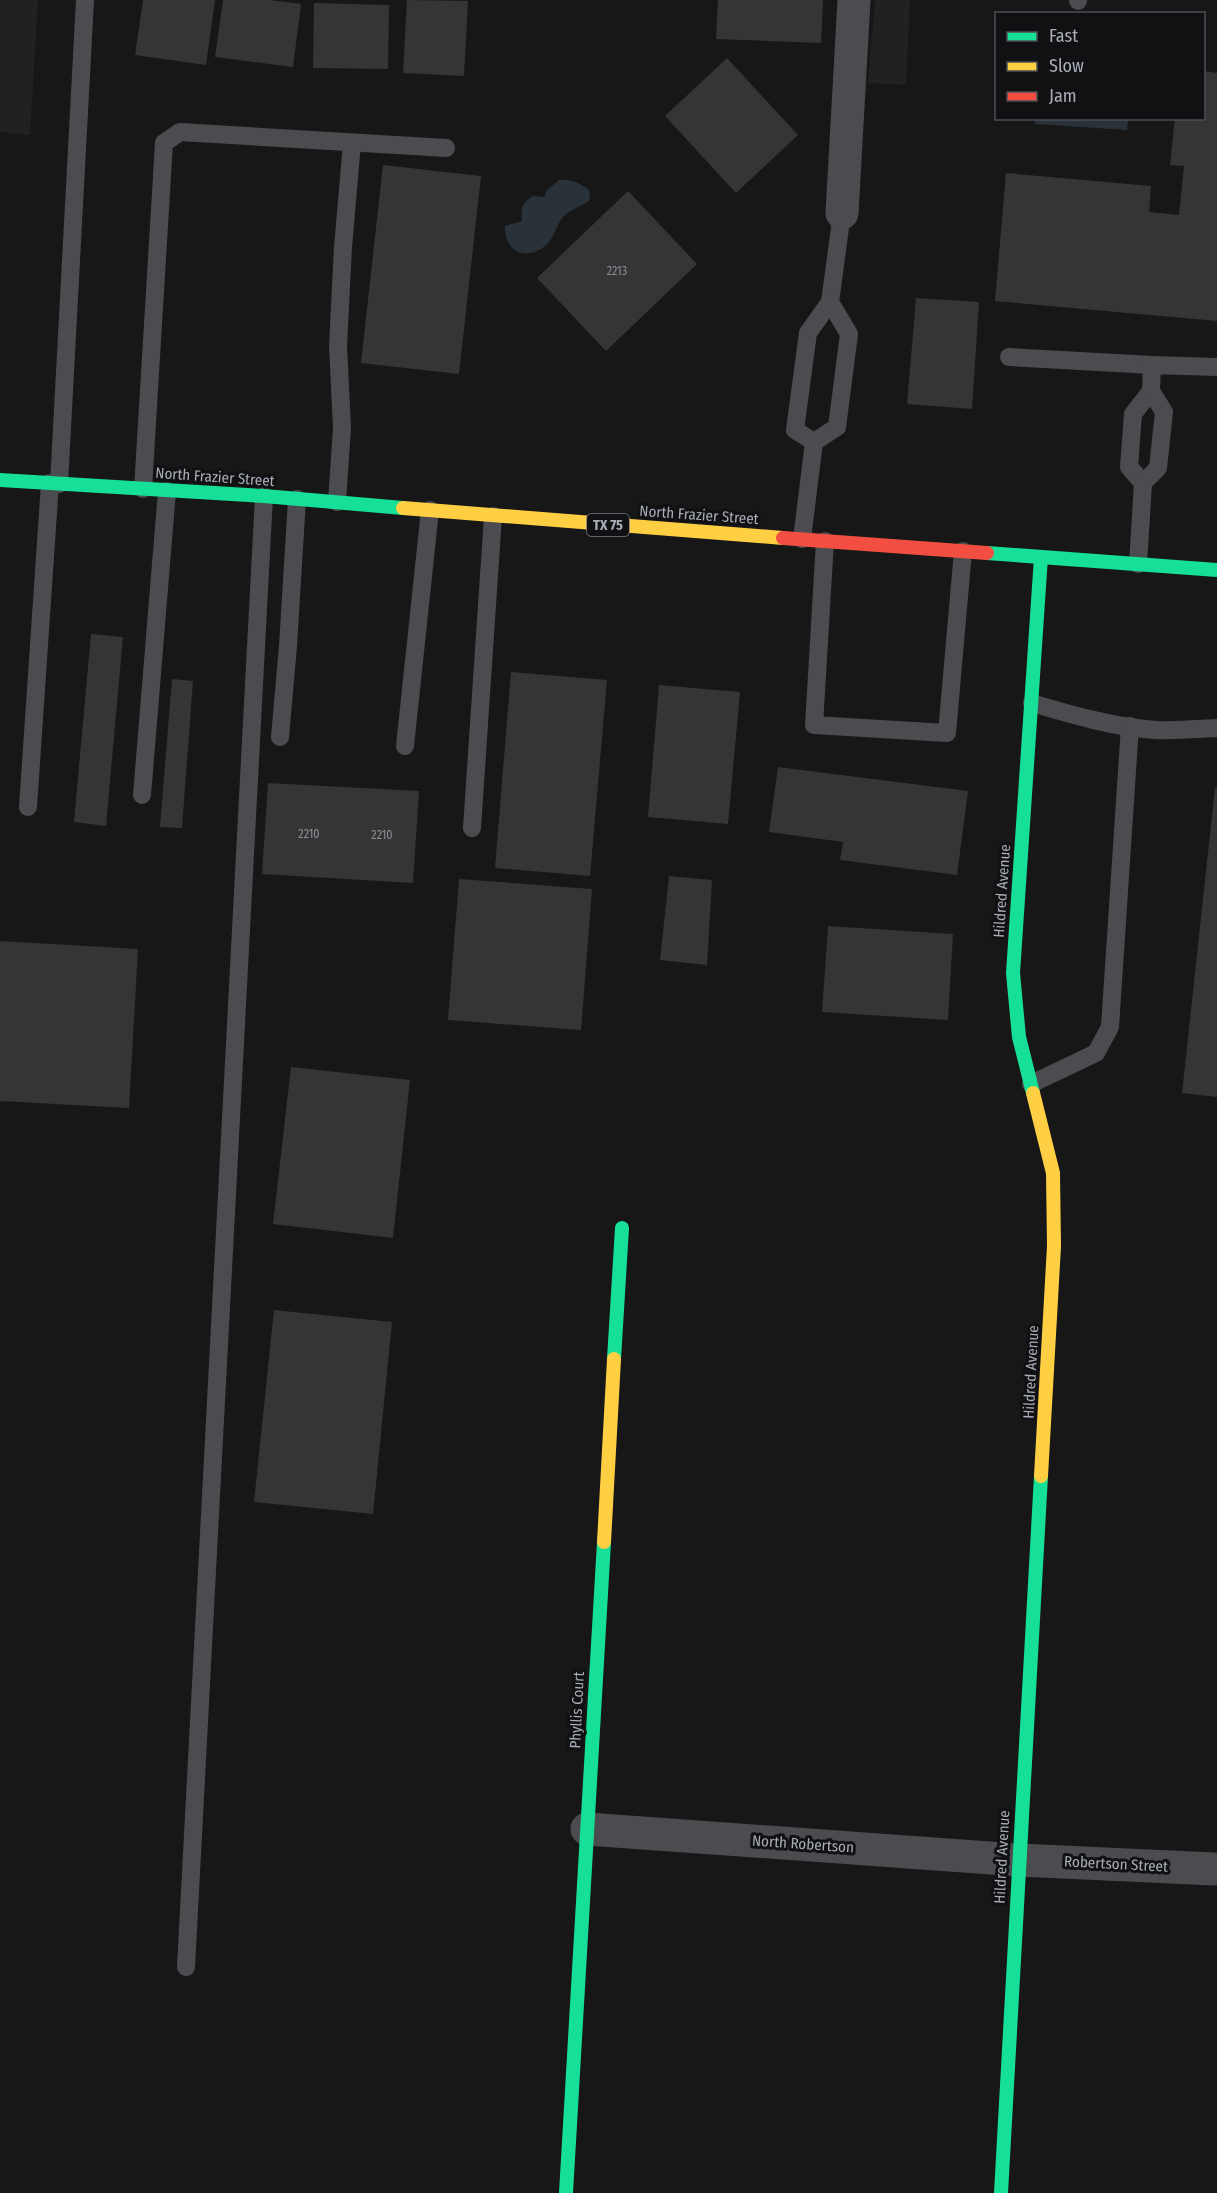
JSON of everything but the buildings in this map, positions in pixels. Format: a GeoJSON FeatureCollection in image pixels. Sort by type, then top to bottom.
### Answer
{"type":"FeatureCollection","features":[{"type":"Feature","properties":{"kind":"street"},"geometry":{"type":"LineString","coordinates":[[842,213],[854,0]]}},
{"type":"Feature","properties":{"kind":"street","name":"North Frazier Street"},"geometry":{"type":"LineString","coordinates":[[0,480],[264,496],[493,516],[1217,570]]}},
{"type":"Feature","properties":{"kind":"street","name":"Hildred Avenue"},"geometry":{"type":"LineString","coordinates":[[1002,2193],[1018,1860],[1054,1246],[1053,1173],[1019,1037],[1013,973],[1041,557]]}},
{"type":"Feature","properties":{"kind":"street","name":"Phyllis Court"},"geometry":{"type":"LineString","coordinates":[[566,2193],[622,1228]]}},
{"type":"Feature","properties":{"kind":"street","name":"North Robertson"},"geometry":{"type":"LineString","coordinates":[[587,1829],[1018,1860]]}},
{"type":"Feature","properties":{"kind":"street","name":"Robertson Street"},"geometry":{"type":"LineString","coordinates":[[1018,1860],[1214,1869]]}},
{"type":"Feature","properties":{"kind":"lane"},"geometry":{"type":"LineString","coordinates":[[28,807],[55,484],[85,0]]}},
{"type":"Feature","properties":{"kind":"lane"},"geometry":{"type":"LineString","coordinates":[[143,489],[164,143],[180,132],[446,148]]}},
{"type":"Feature","properties":{"kind":"lane"},"geometry":{"type":"LineString","coordinates":[[337,502],[342,428],[338,346],[352,143]]}},
{"type":"Feature","properties":{"kind":"lane"},"geometry":{"type":"LineString","coordinates":[[814,442],[795,430],[808,333],[830,302],[842,213]]}},
{"type":"Feature","properties":{"kind":"lane"},"geometry":{"type":"LineString","coordinates":[[802,539],[814,442],[837,427],[849,334],[830,302]]}},
{"type":"Feature","properties":{"kind":"lane"},"geometry":{"type":"LineString","coordinates":[[1009,357],[1217,367]]}},
{"type":"Feature","properties":{"kind":"lane"},"geometry":{"type":"LineString","coordinates":[[1138,564],[1143,483],[1158,468],[1164,412],[1151,391],[1152,365]]}},
{"type":"Feature","properties":{"kind":"lane"},"geometry":{"type":"LineString","coordinates":[[1143,483],[1129,467],[1131,435],[1133,414],[1151,391]]}},
{"type":"Feature","properties":{"kind":"lane"},"geometry":{"type":"LineString","coordinates":[[142,795],[168,490]]}},
{"type":"Feature","properties":{"kind":"lane"},"geometry":{"type":"LineString","coordinates":[[186,1967],[264,496]]}},
{"type":"Feature","properties":{"kind":"lane"},"geometry":{"type":"LineString","coordinates":[[279,737],[288,646],[297,499]]}},
{"type":"Feature","properties":{"kind":"lane"},"geometry":{"type":"LineString","coordinates":[[405,746],[430,510]]}},
{"type":"Feature","properties":{"kind":"lane"},"geometry":{"type":"LineString","coordinates":[[472,828],[493,516]]}},
{"type":"Feature","properties":{"kind":"lane"},"geometry":{"type":"LineString","coordinates":[[825,541],[814,725],[947,733],[963,551]]}},
{"type":"Feature","properties":{"kind":"lane"},"geometry":{"type":"LineString","coordinates":[[1032,703],[1094,721],[1157,730],[1217,728]]}},
{"type":"Feature","properties":{"kind":"lane"},"geometry":{"type":"LineString","coordinates":[[1031,1084],[1096,1053],[1110,1027],[1130,726]]}},
{"type":"Feature","properties":{"kind":"shaded area"},"geometry":{"type":"Polygon","coordinates":[[[0,0],[38,0],[30,135],[0,132],[0,0]]]}},
{"type":"Feature","properties":{"kind":"shaded area"},"geometry":{"type":"Polygon","coordinates":[[[875,0],[910,0],[906,85],[868,83],[875,0]]]}},
{"type":"Feature","properties":{"kind":"shaded area"},"geometry":{"type":"Polygon","coordinates":[[[1035,120],[1128,120],[1127,130],[1035,124],[1035,120]]]}},
{"type":"Feature","properties":{"kind":"shaded area"},"geometry":{"type":"Polygon","coordinates":[[[559,180],[579,183],[589,190],[590,200],[563,217],[546,245],[531,253],[518,252],[508,242],[505,226],[522,221],[522,209],[526,201],[533,196],[544,197],[547,190],[559,180]]]}},
{"type":"Feature","properties":{"kind":"traffic: fast"},"geometry":{"type":"LineString","coordinates":[[0,480],[264,496],[403,508]]}},
{"type":"Feature","properties":{"kind":"traffic: fast"},"geometry":{"type":"LineString","coordinates":[[987,553],[1217,570]]}},
{"type":"Feature","properties":{"kind":"traffic: fast"},"geometry":{"type":"LineString","coordinates":[[1033,1093],[1019,1037],[1013,973],[1041,557]]}},
{"type":"Feature","properties":{"kind":"traffic: fast"},"geometry":{"type":"LineString","coordinates":[[614,1359],[622,1228]]}},
{"type":"Feature","properties":{"kind":"traffic: fast"},"geometry":{"type":"LineString","coordinates":[[1001,2193],[1041,1476]]}},
{"type":"Feature","properties":{"kind":"traffic: fast"},"geometry":{"type":"LineString","coordinates":[[566,2193],[604,1542]]}},
{"type":"Feature","properties":{"kind":"traffic: slow"},"geometry":{"type":"LineString","coordinates":[[403,508],[783,538]]}},
{"type":"Feature","properties":{"kind":"traffic: slow"},"geometry":{"type":"LineString","coordinates":[[1033,1093],[1053,1173],[1054,1246],[1041,1476]]}},
{"type":"Feature","properties":{"kind":"traffic: slow"},"geometry":{"type":"LineString","coordinates":[[604,1542],[614,1359]]}},
{"type":"Feature","properties":{"kind":"traffic: jam"},"geometry":{"type":"LineString","coordinates":[[783,538],[987,553]]}}]}
